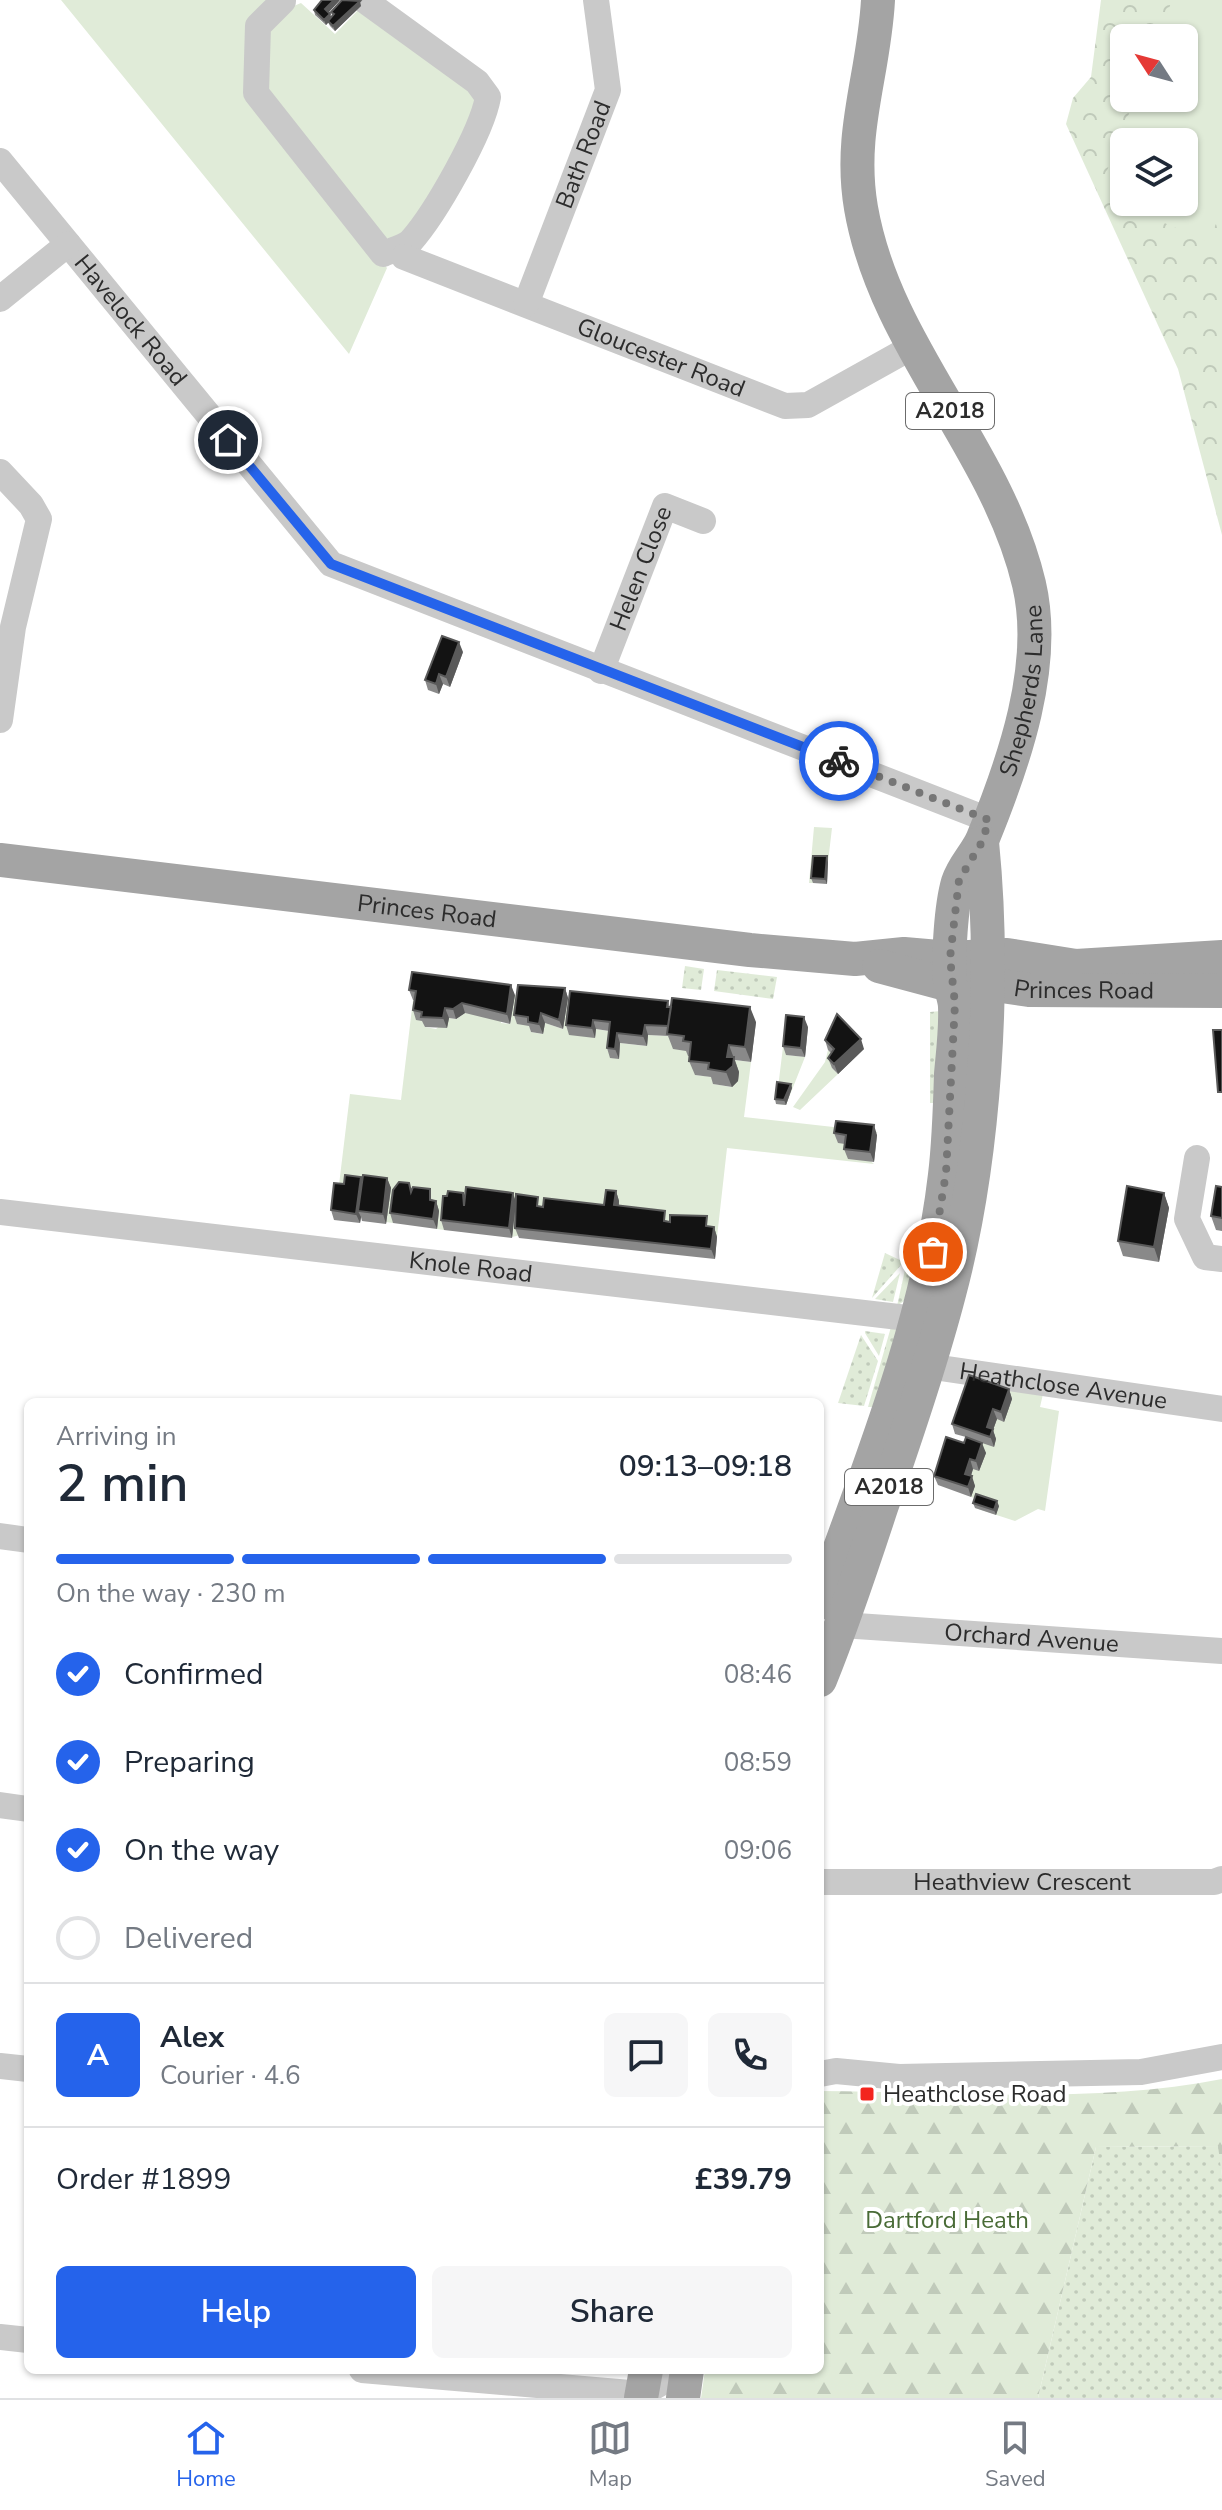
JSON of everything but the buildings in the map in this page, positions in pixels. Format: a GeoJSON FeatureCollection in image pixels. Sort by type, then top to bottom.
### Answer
{"type":"FeatureCollection","features":[{"type":"Feature","properties":{"kind":"main road","name":"Shepherds Lane"},"geometry":{"type":"LineString","coordinates":[[878,0],[876,38],[857,134],[856,169],[862,213],[884,282],[912,347],[1002,502],[1030,586],[1033,641],[1028,692],[986,831],[959,880],[950,971],[955,1004],[946,1173],[933,1252],[928,1320]]}},
{"type":"Feature","properties":{"kind":"main road","name":"Shepherds Lane"},"geometry":{"type":"LineString","coordinates":[[824,1656],[831,1614],[917,1365],[969,1186],[986,969],[986,831]]}},
{"type":"Feature","properties":{"kind":"main road","name":"Princes Road"},"geometry":{"type":"LineString","coordinates":[[0,860],[750,950],[855,959],[904,954],[950,971],[1222,957]]}},
{"type":"Feature","properties":{"kind":"main road","name":"Princes Road"},"geometry":{"type":"LineString","coordinates":[[986,969],[1029,990],[1222,991]]}},
{"type":"Feature","properties":{"kind":"main road"},"geometry":{"type":"LineString","coordinates":[[683,2398],[686,2374]]}},
{"type":"Feature","properties":{"kind":"street"},"geometry":{"type":"LineString","coordinates":[[286,0],[258,26],[256,93],[383,254],[410,243],[461,163],[485,113],[488,97],[477,82],[364,0]]}},
{"type":"Feature","properties":{"kind":"street","name":"Bath Road"},"geometry":{"type":"LineString","coordinates":[[526,304],[608,90],[596,0]]}},
{"type":"Feature","properties":{"kind":"street","name":"Havelock Road"},"geometry":{"type":"LineString","coordinates":[[0,161],[331,564],[601,671],[986,831]]}},
{"type":"Feature","properties":{"kind":"street"},"geometry":{"type":"LineString","coordinates":[[0,299],[68,244]]}},
{"type":"Feature","properties":{"kind":"street","name":"Gloucester Road"},"geometry":{"type":"LineString","coordinates":[[404,257],[785,406],[808,405],[912,347]]}},
{"type":"Feature","properties":{"kind":"street"},"geometry":{"type":"LineString","coordinates":[[0,472],[31,505],[39,519],[13,627],[0,720]]}},
{"type":"Feature","properties":{"kind":"street","name":"Helen Close"},"geometry":{"type":"LineString","coordinates":[[601,671],[665,506],[703,521]]}},
{"type":"Feature","properties":{"kind":"street"},"geometry":{"type":"LineString","coordinates":[[1197,1158],[1187,1219],[1205,1257],[1222,1259]]}},
{"type":"Feature","properties":{"kind":"street","name":"Knole Road"},"geometry":{"type":"LineString","coordinates":[[0,1212],[804,1308],[928,1320]]}},
{"type":"Feature","properties":{"kind":"street","name":"Heathclose Avenue"},"geometry":{"type":"LineString","coordinates":[[917,1365],[1222,1409]]}},
{"type":"Feature","properties":{"kind":"street"},"geometry":{"type":"LineString","coordinates":[[0,1536],[24,1539]]}},
{"type":"Feature","properties":{"kind":"street","name":"Orchard Avenue"},"geometry":{"type":"LineString","coordinates":[[831,1614],[1222,1651]]}},
{"type":"Feature","properties":{"kind":"street"},"geometry":{"type":"LineString","coordinates":[[0,1805],[24,1808]]}},
{"type":"Feature","properties":{"kind":"street","name":"Heathview Crescent"},"geometry":{"type":"LineString","coordinates":[[824,1882],[1214,1882],[1222,1879]]}},
{"type":"Feature","properties":{"kind":"street"},"geometry":{"type":"LineString","coordinates":[[825,2069],[899,2077],[1141,2072],[1222,2057]]}},
{"type":"Feature","properties":{"kind":"street"},"geometry":{"type":"LineString","coordinates":[[0,2066],[24,2069]]}},
{"type":"Feature","properties":{"kind":"street"},"geometry":{"type":"LineString","coordinates":[[0,2337],[24,2340]]}},
{"type":"Feature","properties":{"kind":"street"},"geometry":{"type":"LineString","coordinates":[[428,2374],[643,2387],[666,2380],[668,2374]]}},
{"type":"Feature","properties":{"kind":"green space"},"geometry":{"type":"Polygon","coordinates":[[[61,0],[271,0],[251,91],[387,268],[349,354],[61,0]]]}},
{"type":"Feature","properties":{"kind":"green space"},"geometry":{"type":"Polygon","coordinates":[[[1101,0],[1222,0],[1222,535],[1178,369],[1066,124],[1073,98],[1091,77],[1101,0]]]}},
{"type":"Feature","properties":{"kind":"green space"},"geometry":{"type":"Polygon","coordinates":[[[1172,0],[1222,0],[1222,210],[1208,242],[1148,216],[1198,216],[1198,128],[1123,128],[1130,112],[1198,112],[1198,24],[1163,24],[1172,0]]]}},
{"type":"Feature","properties":{"kind":"green space"},"geometry":{"type":"Polygon","coordinates":[[[301,3],[335,34],[362,6],[472,87],[481,113],[407,240],[375,238],[261,91],[263,31],[284,10],[301,3]]]}},
{"type":"Feature","properties":{"kind":"green space"},"geometry":{"type":"Polygon","coordinates":[[[1110,163],[1110,199],[1098,194],[1110,163]]]}},
{"type":"Feature","properties":{"kind":"green space"},"geometry":{"type":"Polygon","coordinates":[[[814,827],[832,828],[828,862],[815,861],[813,883],[809,883],[814,827]]]}},
{"type":"Feature","properties":{"kind":"green space"},"geometry":{"type":"Polygon","coordinates":[[[685,966],[704,969],[701,990],[682,988],[685,966]]]}},
{"type":"Feature","properties":{"kind":"green space"},"geometry":{"type":"Polygon","coordinates":[[[717,970],[777,977],[773,999],[714,991],[717,970]]]}},
{"type":"Feature","properties":{"kind":"green space"},"geometry":{"type":"Polygon","coordinates":[[[515,995],[521,996],[531,1032],[542,1034],[545,1023],[563,1029],[568,1000],[574,1001],[595,1037],[596,1029],[614,1032],[619,1059],[620,1043],[646,1046],[648,1035],[668,1036],[697,1057],[695,1075],[714,1077],[714,1084],[731,1087],[734,1060],[751,1062],[744,1117],[878,1132],[850,1145],[874,1164],[727,1148],[717,1237],[608,1215],[512,1237],[516,1203],[447,1206],[444,1230],[437,1229],[439,1211],[396,1201],[393,1223],[386,1222],[390,1188],[338,1193],[350,1094],[401,1100],[413,1000],[419,1001],[425,1027],[436,1029],[449,1018],[456,1019],[465,1013],[501,1018],[501,1023],[510,1024],[515,995]]]}},
{"type":"Feature","properties":{"kind":"green space"},"geometry":{"type":"Polygon","coordinates":[[[941,1011],[939,1103],[930,1103],[930,1012],[941,1011]]]}},
{"type":"Feature","properties":{"kind":"green space"},"geometry":{"type":"Polygon","coordinates":[[[783,1047],[787,1047],[787,1055],[805,1057],[786,1105],[776,1104],[783,1047]]]}},
{"type":"Feature","properties":{"kind":"green space"},"geometry":{"type":"Polygon","coordinates":[[[828,1050],[837,1059],[832,1068],[838,1074],[800,1110],[793,1107],[825,1062],[828,1050]]]}},
{"type":"Feature","properties":{"kind":"green space"},"geometry":{"type":"Polygon","coordinates":[[[885,1253],[902,1261],[901,1265],[872,1298],[885,1253]]]}},
{"type":"Feature","properties":{"kind":"green space"},"geometry":{"type":"Polygon","coordinates":[[[907,1261],[918,1263],[904,1301],[897,1306],[907,1261]]]}},
{"type":"Feature","properties":{"kind":"green space"},"geometry":{"type":"Polygon","coordinates":[[[900,1273],[893,1302],[875,1299],[900,1273]]]}},
{"type":"Feature","properties":{"kind":"green space"},"geometry":{"type":"Polygon","coordinates":[[[893,1320],[903,1324],[873,1407],[868,1407],[893,1320]]]}},
{"type":"Feature","properties":{"kind":"green space"},"geometry":{"type":"Polygon","coordinates":[[[865,1333],[885,1334],[879,1356],[865,1333]]]}},
{"type":"Feature","properties":{"kind":"green space"},"geometry":{"type":"Polygon","coordinates":[[[861,1335],[878,1361],[864,1406],[838,1403],[861,1335]]]}},
{"type":"Feature","properties":{"kind":"green space"},"geometry":{"type":"Polygon","coordinates":[[[1002,1388],[1043,1394],[1040,1407],[1059,1411],[1045,1511],[1038,1509],[1015,1521],[975,1508],[978,1499],[971,1497],[968,1484],[976,1441],[991,1437],[1002,1388]]]}},
{"type":"Feature","properties":{"kind":"green space","name":"Dartford Heath"},"geometry":{"type":"Polygon","coordinates":[[[1222,2079],[1222,2176],[1218,2146],[1096,2147],[1038,2398],[701,2398],[704,2374],[824,2374],[824,2091],[1022,2095],[1125,2092],[1222,2079]]]}},
{"type":"Feature","properties":{"kind":"green space","name":"Dartford Heath"},"geometry":{"type":"Polygon","coordinates":[[[1219,2146],[1222,2176],[1222,2398],[1038,2398],[1096,2147],[1219,2146]]]}},
{"type":"Feature","properties":{"kind":"way so far"},"geometry":{"type":"LineString","coordinates":[[839,761],[989,820],[982,842],[959,880],[950,958],[950,985],[955,1004],[946,1173],[933,1252]]}},
{"type":"Feature","properties":{"kind":"place","name":"Heathclose Road"},"geometry":{"type":"Point","coordinates":[867,2094]}},
{"type":"Feature","properties":{"kind":"route"},"geometry":{"type":"LineString","coordinates":[[228,440],[317,549],[331,564],[351,575],[839,761]]}}]}
